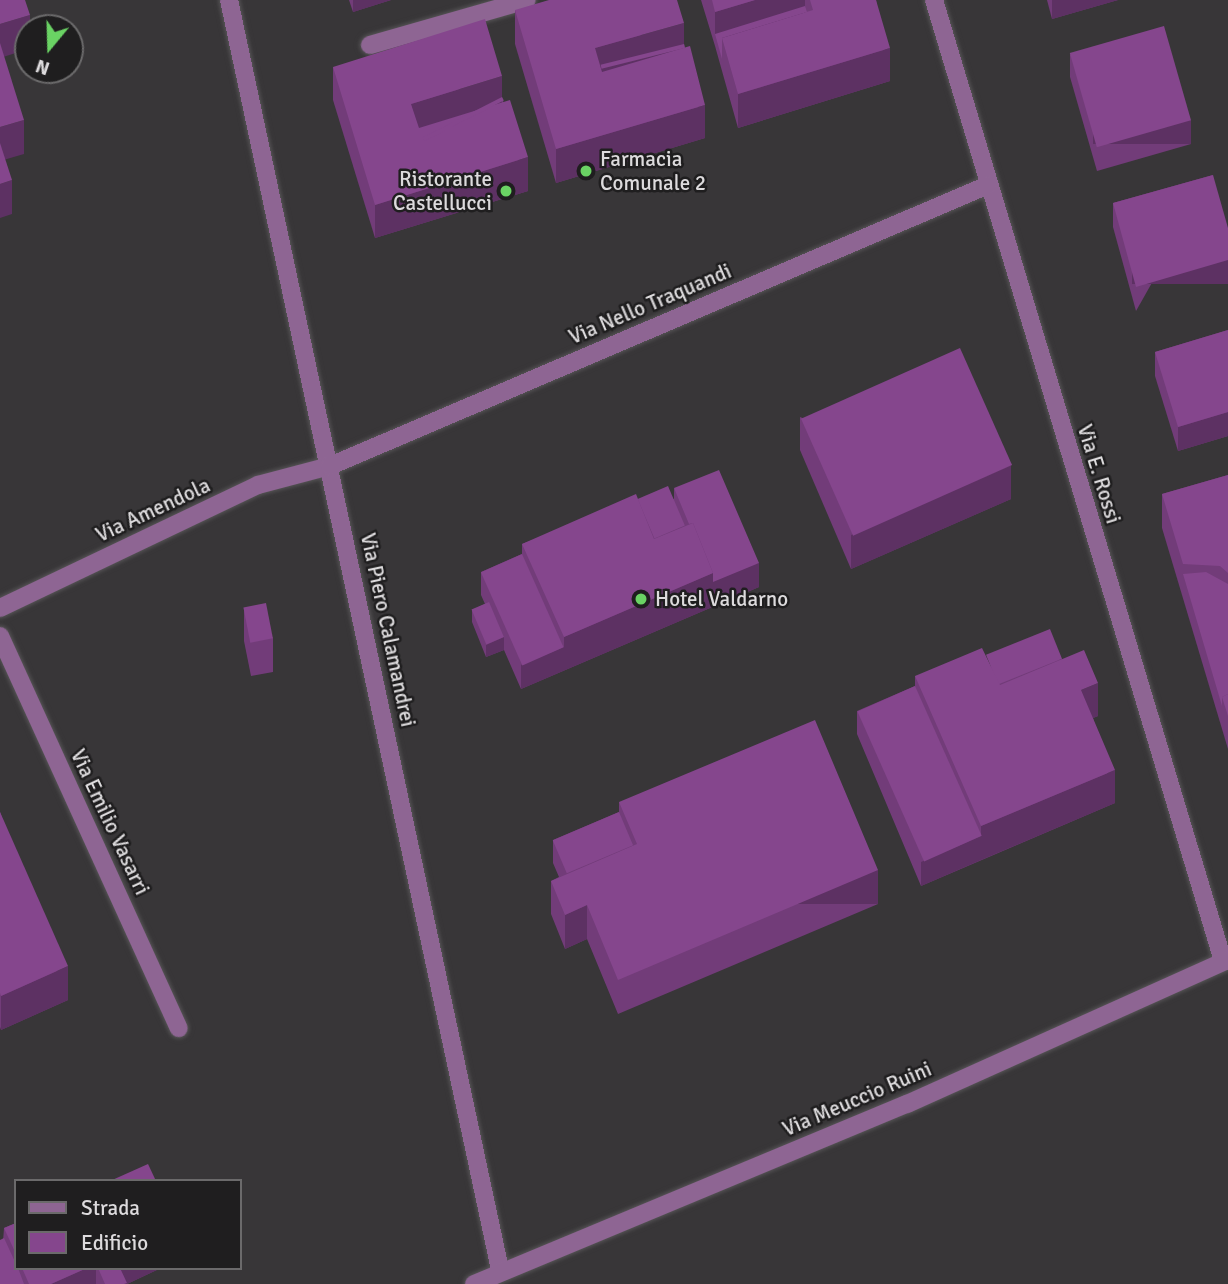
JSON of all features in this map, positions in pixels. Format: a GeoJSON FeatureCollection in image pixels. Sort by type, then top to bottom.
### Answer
{"type":"FeatureCollection","features":[{"type":"Feature","properties":{"kind":"street","name":"Via Piero Calamandrei"},"geometry":{"type":"LineString","coordinates":[[229,0],[500,1270]]}},
{"type":"Feature","properties":{"kind":"street"},"geometry":{"type":"LineString","coordinates":[[370,45],[527,0]]}},
{"type":"Feature","properties":{"kind":"street","name":"Via E. Rossi"},"geometry":{"type":"LineString","coordinates":[[934,0],[988,185],[1226,960]]}},
{"type":"Feature","properties":{"kind":"street","name":"Via Nello Traquandi"},"geometry":{"type":"LineString","coordinates":[[330,466],[988,185]]}},
{"type":"Feature","properties":{"kind":"street","name":"Via Amendola"},"geometry":{"type":"LineString","coordinates":[[0,608],[258,485],[330,466]]}},
{"type":"Feature","properties":{"kind":"street","name":"Via Emilio Vasarri"},"geometry":{"type":"LineString","coordinates":[[0,636],[179,1028]]}},
{"type":"Feature","properties":{"kind":"street","name":"Via Meuccio Ruini"},"geometry":{"type":"LineString","coordinates":[[474,1284],[500,1270],[907,1104],[1226,960]]}},
{"type":"Feature","properties":{"kind":"building"},"geometry":{"type":"Polygon","coordinates":[[[0,0],[25,0],[30,14],[14,14],[14,20],[0,24],[0,0]]]}},
{"type":"Feature","properties":{"kind":"building"},"geometry":{"type":"Polygon","coordinates":[[[549,0],[677,0],[684,23],[595,48],[602,72],[690,46],[705,105],[556,149],[515,10],[549,0]]]}},
{"type":"Feature","properties":{"kind":"building"},"geometry":{"type":"Polygon","coordinates":[[[712,0],[755,0],[715,12],[712,0]]]}},
{"type":"Feature","properties":{"kind":"building"},"geometry":{"type":"Polygon","coordinates":[[[810,0],[876,0],[890,48],[738,94],[722,38],[813,10],[810,0]]]}},
{"type":"Feature","properties":{"kind":"building"},"geometry":{"type":"Polygon","coordinates":[[[805,6],[807,12],[722,38],[722,59],[715,34],[805,6]]]}},
{"type":"Feature","properties":{"kind":"building"},"geometry":{"type":"Polygon","coordinates":[[[485,19],[502,76],[411,104],[419,128],[510,100],[528,157],[375,205],[333,67],[485,19]]]}},
{"type":"Feature","properties":{"kind":"building"},"geometry":{"type":"Polygon","coordinates":[[[1164,26],[1191,120],[1097,147],[1070,53],[1164,26]]]}},
{"type":"Feature","properties":{"kind":"building"},"geometry":{"type":"Polygon","coordinates":[[[0,43],[24,120],[0,127],[0,43]]]}},
{"type":"Feature","properties":{"kind":"building"},"geometry":{"type":"Polygon","coordinates":[[[684,44],[685,48],[602,69],[601,65],[684,44]]]}},
{"type":"Feature","properties":{"kind":"building"},"geometry":{"type":"Polygon","coordinates":[[[502,97],[504,101],[425,141],[423,137],[502,97]]]}},
{"type":"Feature","properties":{"kind":"building"},"geometry":{"type":"Polygon","coordinates":[[[0,143],[12,180],[0,184],[0,143]]]}},
{"type":"Feature","properties":{"kind":"building"},"geometry":{"type":"Polygon","coordinates":[[[1213,175],[1228,228],[1228,260],[1136,287],[1113,203],[1213,175]]]}},
{"type":"Feature","properties":{"kind":"building"},"geometry":{"type":"Polygon","coordinates":[[[1228,330],[1228,412],[1178,427],[1155,352],[1228,330]]]}},
{"type":"Feature","properties":{"kind":"building"},"geometry":{"type":"Polygon","coordinates":[[[960,348],[1012,465],[853,536],[801,419],[960,348]]]}},
{"type":"Feature","properties":{"kind":"building"},"geometry":{"type":"Polygon","coordinates":[[[719,470],[759,563],[713,582],[713,573],[693,523],[689,524],[674,488],[719,470]]]}},
{"type":"Feature","properties":{"kind":"building"},"geometry":{"type":"Polygon","coordinates":[[[1228,475],[1228,573],[1220,566],[1183,564],[1162,494],[1228,475]]]}},
{"type":"Feature","properties":{"kind":"building"},"geometry":{"type":"Polygon","coordinates":[[[668,486],[685,526],[654,538],[638,499],[668,486]]]}},
{"type":"Feature","properties":{"kind":"building"},"geometry":{"type":"Polygon","coordinates":[[[636,494],[654,539],[693,523],[713,573],[564,637],[522,544],[636,494]]]}},
{"type":"Feature","properties":{"kind":"building"},"geometry":{"type":"Polygon","coordinates":[[[522,554],[563,647],[522,665],[481,572],[522,554]]]}},
{"type":"Feature","properties":{"kind":"building"},"geometry":{"type":"Polygon","coordinates":[[[1206,572],[1228,584],[1228,694],[1222,697],[1222,706],[1183,574],[1206,572]]]}},
{"type":"Feature","properties":{"kind":"building"},"geometry":{"type":"Polygon","coordinates":[[[489,602],[504,637],[486,644],[472,609],[489,602]]]}},
{"type":"Feature","properties":{"kind":"building"},"geometry":{"type":"Polygon","coordinates":[[[266,603],[273,638],[250,643],[243,607],[266,603]]]}},
{"type":"Feature","properties":{"kind":"building"},"geometry":{"type":"Polygon","coordinates":[[[1050,629],[1062,659],[998,685],[986,655],[1050,629]]]}},
{"type":"Feature","properties":{"kind":"building"},"geometry":{"type":"Polygon","coordinates":[[[982,648],[1000,685],[1084,650],[1098,683],[1081,690],[1115,770],[981,826],[915,676],[982,648]]]}},
{"type":"Feature","properties":{"kind":"building"},"geometry":{"type":"Polygon","coordinates":[[[915,686],[982,836],[924,861],[857,712],[915,686]]]}},
{"type":"Feature","properties":{"kind":"building"},"geometry":{"type":"Polygon","coordinates":[[[1228,694],[1228,716],[1222,697],[1228,694]]]}},
{"type":"Feature","properties":{"kind":"building"},"geometry":{"type":"Polygon","coordinates":[[[815,720],[878,870],[618,980],[587,905],[565,915],[551,881],[637,844],[619,802],[815,720]]]}},
{"type":"Feature","properties":{"kind":"building"},"geometry":{"type":"Polygon","coordinates":[[[0,812],[68,966],[1,996],[0,993],[0,812]]]}},
{"type":"Feature","properties":{"kind":"building"},"geometry":{"type":"Polygon","coordinates":[[[619,812],[633,845],[567,873],[553,840],[619,812]]]}},
{"type":"Feature","properties":{"kind":"building"},"geometry":{"type":"Polygon","coordinates":[[[148,1164],[155,1179],[114,1179],[148,1164]]]}},
{"type":"Feature","properties":{"kind":"building"},"geometry":{"type":"Polygon","coordinates":[[[14,1224],[14,1250],[4,1228],[14,1224]]]}},
{"type":"Feature","properties":{"kind":"building"},"geometry":{"type":"Polygon","coordinates":[[[4,1238],[14,1260],[14,1270],[19,1270],[24,1284],[0,1284],[0,1240],[4,1238]]]}},
{"type":"Feature","properties":{"kind":"building"},"geometry":{"type":"Polygon","coordinates":[[[23,1270],[82,1270],[51,1284],[29,1284],[23,1270]]]}},
{"type":"Feature","properties":{"kind":"building"},"geometry":{"type":"Polygon","coordinates":[[[99,1270],[121,1270],[127,1283],[124,1284],[105,1284],[99,1270]]]}},
{"type":"Feature","properties":{"kind":"place","name":"Farmacia Comunale 2"},"geometry":{"type":"Point","coordinates":[586,171]}},
{"type":"Feature","properties":{"kind":"place","name":"Ristorante Castellucci"},"geometry":{"type":"Point","coordinates":[506,191]}},
{"type":"Feature","properties":{"kind":"place","name":"Hotel Valdarno"},"geometry":{"type":"Point","coordinates":[641,599]}}]}
